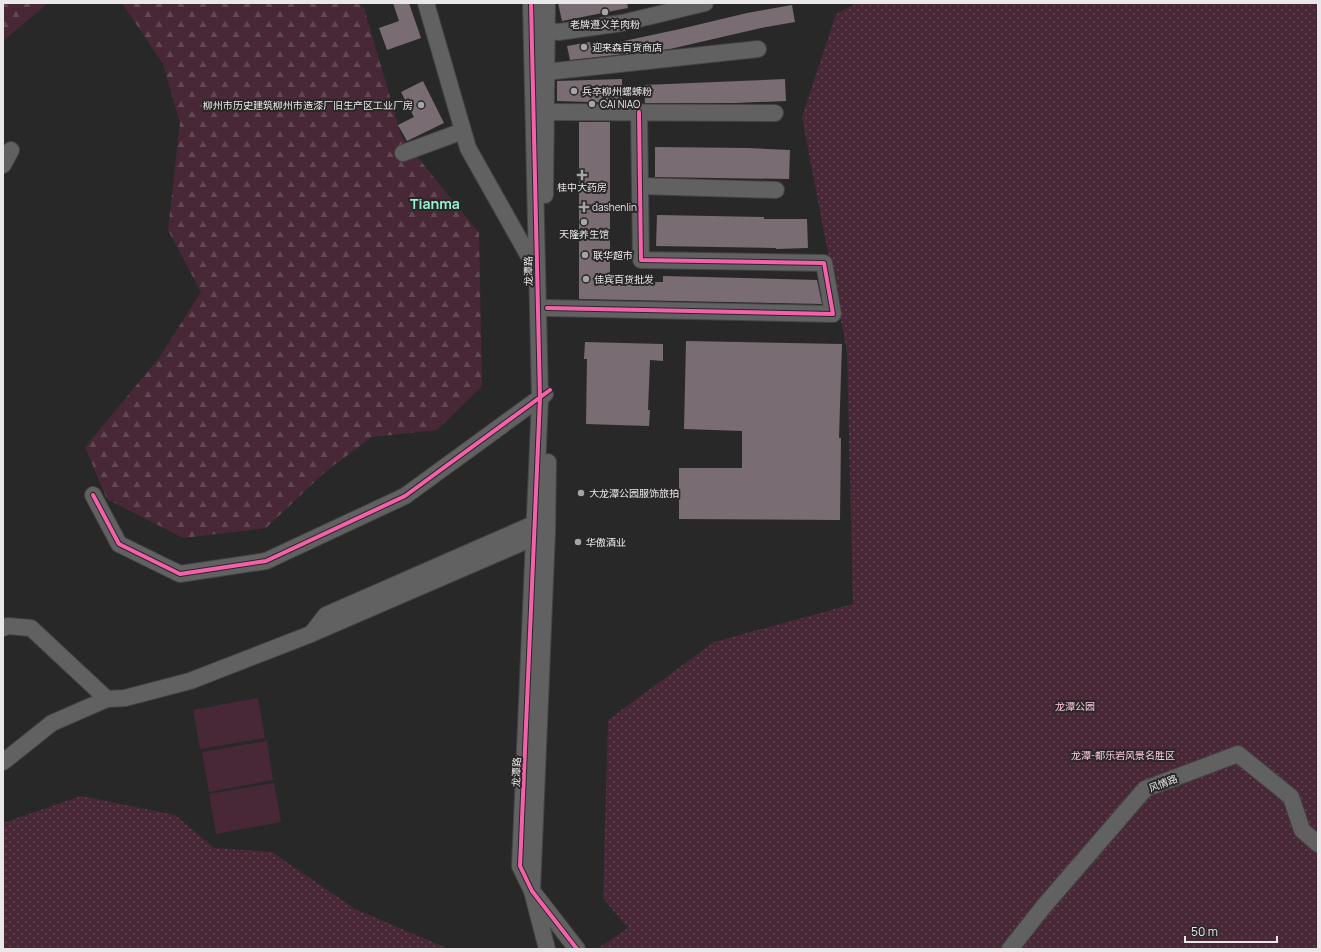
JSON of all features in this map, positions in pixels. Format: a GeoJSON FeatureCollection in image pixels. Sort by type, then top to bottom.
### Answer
{"type":"FeatureCollection","features":[{"type":"Feature","properties":{"kind":"street"},"geometry":{"type":"LineString","coordinates":[[426,3],[468,148],[536,270]]}},
{"type":"Feature","properties":{"kind":"street","name":"龙潭路"},"geometry":{"type":"LineString","coordinates":[[530,3],[536,270],[545,394]]}},
{"type":"Feature","properties":{"kind":"street","name":"龙潭路"},"geometry":{"type":"LineString","coordinates":[[547,3],[545,112],[547,308],[541,528],[520,866],[532,891],[577,949]]}},
{"type":"Feature","properties":{"kind":"street"},"geometry":{"type":"LineString","coordinates":[[547,32],[559,32],[622,23],[705,3]]}},
{"type":"Feature","properties":{"kind":"street"},"geometry":{"type":"LineString","coordinates":[[546,72],[758,49]]}},
{"type":"Feature","properties":{"kind":"street"},"geometry":{"type":"LineString","coordinates":[[545,112],[775,113]]}},
{"type":"Feature","properties":{"kind":"street"},"geometry":{"type":"LineString","coordinates":[[547,308],[833,314],[824,263],[641,260],[639,112]]}},
{"type":"Feature","properties":{"kind":"street"},"geometry":{"type":"LineString","coordinates":[[403,153],[463,131]]}},
{"type":"Feature","properties":{"kind":"street"},"geometry":{"type":"LineString","coordinates":[[3,165],[11,150]]}},
{"type":"Feature","properties":{"kind":"street"},"geometry":{"type":"LineString","coordinates":[[640,186],[776,190]]}},
{"type":"Feature","properties":{"kind":"street"},"geometry":{"type":"LineString","coordinates":[[93,495],[119,544],[180,574],[266,561],[405,496],[545,394]]}},
{"type":"Feature","properties":{"kind":"street"},"geometry":{"type":"LineString","coordinates":[[3,762],[52,723],[107,699],[125,698],[190,681],[311,634],[541,528]]}},
{"type":"Feature","properties":{"kind":"street"},"geometry":{"type":"LineString","coordinates":[[3,628],[8,626],[31,628],[107,699]]}},
{"type":"Feature","properties":{"kind":"street","name":"风情路"},"geometry":{"type":"LineString","coordinates":[[1010,949],[1044,906],[1145,790],[1238,754],[1291,797],[1302,830],[1318,844]]}},
{"type":"Feature","properties":{"kind":"street"},"geometry":{"type":"LineString","coordinates":[[532,891],[547,949]]}},
{"type":"Feature","properties":{"kind":"green space"},"geometry":{"type":"Polygon","coordinates":[[[3,3],[48,3],[3,41],[3,3]]]}},
{"type":"Feature","properties":{"kind":"green space"},"geometry":{"type":"Polygon","coordinates":[[[122,3],[357,3],[364,8],[402,138],[479,233],[482,386],[437,430],[372,437],[326,471],[266,528],[183,538],[107,499],[85,447],[159,358],[201,292],[168,230],[180,123],[163,64],[122,3]]]}},
{"type":"Feature","properties":{"kind":"green space","name":"龙潭-都乐岩风景名胜区"},"geometry":{"type":"Polygon","coordinates":[[[857,3],[1318,3],[1318,949],[597,949],[628,928],[603,898],[608,720],[714,642],[853,604],[847,352],[802,117],[836,14],[857,3]]]}},
{"type":"Feature","properties":{"kind":"green space"},"geometry":{"type":"Polygon","coordinates":[[[258,698],[265,738],[200,749],[193,710],[258,698]]]}},
{"type":"Feature","properties":{"kind":"green space"},"geometry":{"type":"Polygon","coordinates":[[[267,741],[273,780],[209,792],[202,752],[267,741]]]}},
{"type":"Feature","properties":{"kind":"green space"},"geometry":{"type":"Polygon","coordinates":[[[274,783],[281,822],[216,834],[209,794],[274,783]]]}},
{"type":"Feature","properties":{"kind":"green space"},"geometry":{"type":"Polygon","coordinates":[[[81,796],[175,815],[214,848],[272,852],[355,909],[449,949],[3,949],[3,823],[81,796]]]}},
{"type":"Feature","properties":{"kind":"building"},"geometry":{"type":"Polygon","coordinates":[[[393,3],[409,3],[421,38],[387,50],[379,28],[399,21],[393,3]]]}},
{"type":"Feature","properties":{"kind":"building"},"geometry":{"type":"Polygon","coordinates":[[[558,3],[627,3],[628,8],[562,21],[558,3]]]}},
{"type":"Feature","properties":{"kind":"building"},"geometry":{"type":"Polygon","coordinates":[[[792,5],[795,22],[761,28],[670,49],[570,60],[567,46],[590,42],[591,48],[747,13],[792,5]]]}},
{"type":"Feature","properties":{"kind":"building"},"geometry":{"type":"Polygon","coordinates":[[[622,79],[622,103],[557,101],[557,81],[622,79]]]}},
{"type":"Feature","properties":{"kind":"building"},"geometry":{"type":"Polygon","coordinates":[[[785,79],[786,101],[735,103],[645,103],[644,85],[785,79]]]}},
{"type":"Feature","properties":{"kind":"building","name":"柳州市历史建筑柳州市造漆厂旧生产区工业厂房"},"geometry":{"type":"Polygon","coordinates":[[[423,81],[444,123],[407,141],[398,125],[414,117],[401,92],[423,81]]]}},
{"type":"Feature","properties":{"kind":"building"},"geometry":{"type":"Polygon","coordinates":[[[579,122],[610,122],[610,282],[663,282],[663,276],[817,280],[822,304],[579,299],[579,122]]]}},
{"type":"Feature","properties":{"kind":"building"},"geometry":{"type":"Polygon","coordinates":[[[655,147],[790,150],[789,179],[655,177],[655,147]]]}},
{"type":"Feature","properties":{"kind":"building"},"geometry":{"type":"Polygon","coordinates":[[[657,215],[807,219],[808,248],[776,249],[656,246],[657,215]]]}},
{"type":"Feature","properties":{"kind":"building"},"geometry":{"type":"Polygon","coordinates":[[[686,341],[842,344],[839,438],[841,438],[840,520],[679,519],[679,468],[742,468],[742,431],[684,429],[686,341]]]}},
{"type":"Feature","properties":{"kind":"building"},"geometry":{"type":"Polygon","coordinates":[[[585,342],[663,344],[663,361],[650,360],[648,410],[650,410],[649,426],[586,424],[587,359],[584,359],[585,342]]]}},
{"type":"Feature","properties":{"kind":"cycle path"},"geometry":{"type":"LineString","coordinates":[[531,3],[540,398],[520,866],[532,891],[577,949]]}},
{"type":"Feature","properties":{"kind":"cycle path"},"geometry":{"type":"LineString","coordinates":[[547,308],[833,314],[824,263],[641,260],[639,112]]}},
{"type":"Feature","properties":{"kind":"cycle path"},"geometry":{"type":"LineString","coordinates":[[93,495],[119,544],[180,574],[266,561],[405,496],[550,390]]}},
{"type":"Feature","properties":{"kind":"place","name":"老牌遵义羊肉粉"},"geometry":{"type":"Point","coordinates":[605,12]}},
{"type":"Feature","properties":{"kind":"place","name":"迎来森百货商店"},"geometry":{"type":"Point","coordinates":[584,47]}},
{"type":"Feature","properties":{"kind":"place","name":"兵卒柳州螺蛳粉"},"geometry":{"type":"Point","coordinates":[574,91]}},
{"type":"Feature","properties":{"kind":"place","name":"CAI NIAO"},"geometry":{"type":"Point","coordinates":[592,104]}},
{"type":"Feature","properties":{"kind":"place","name":"柳州市历史建筑柳州市造漆厂旧生产区工业厂房"},"geometry":{"type":"Point","coordinates":[421,105]}},
{"type":"Feature","properties":{"kind":"place","name":"桂中大药房"},"geometry":{"type":"Point","coordinates":[582,175]}},
{"type":"Feature","properties":{"kind":"place","name":"dashenlin"},"geometry":{"type":"Point","coordinates":[584,207]}},
{"type":"Feature","properties":{"kind":"place","name":"天隆养生馆"},"geometry":{"type":"Point","coordinates":[584,222]}},
{"type":"Feature","properties":{"kind":"place","name":"联华超市"},"geometry":{"type":"Point","coordinates":[585,255]}},
{"type":"Feature","properties":{"kind":"place","name":"佳宾百货批发"},"geometry":{"type":"Point","coordinates":[586,279]}},
{"type":"Feature","properties":{"kind":"place","name":"大龙潭公园服饰旅拍"},"geometry":{"type":"Point","coordinates":[581,493]}},
{"type":"Feature","properties":{"kind":"place","name":"华傲酒业"},"geometry":{"type":"Point","coordinates":[578,542]}},
{"type":"Feature","properties":{"kind":"district","name":"Tianma"},"geometry":{"type":"Point","coordinates":[435,204]}},
{"type":"Feature","properties":{"kind":"park label","name":"龙潭公园"},"geometry":{"type":"Point","coordinates":[1075,706]}}]}
